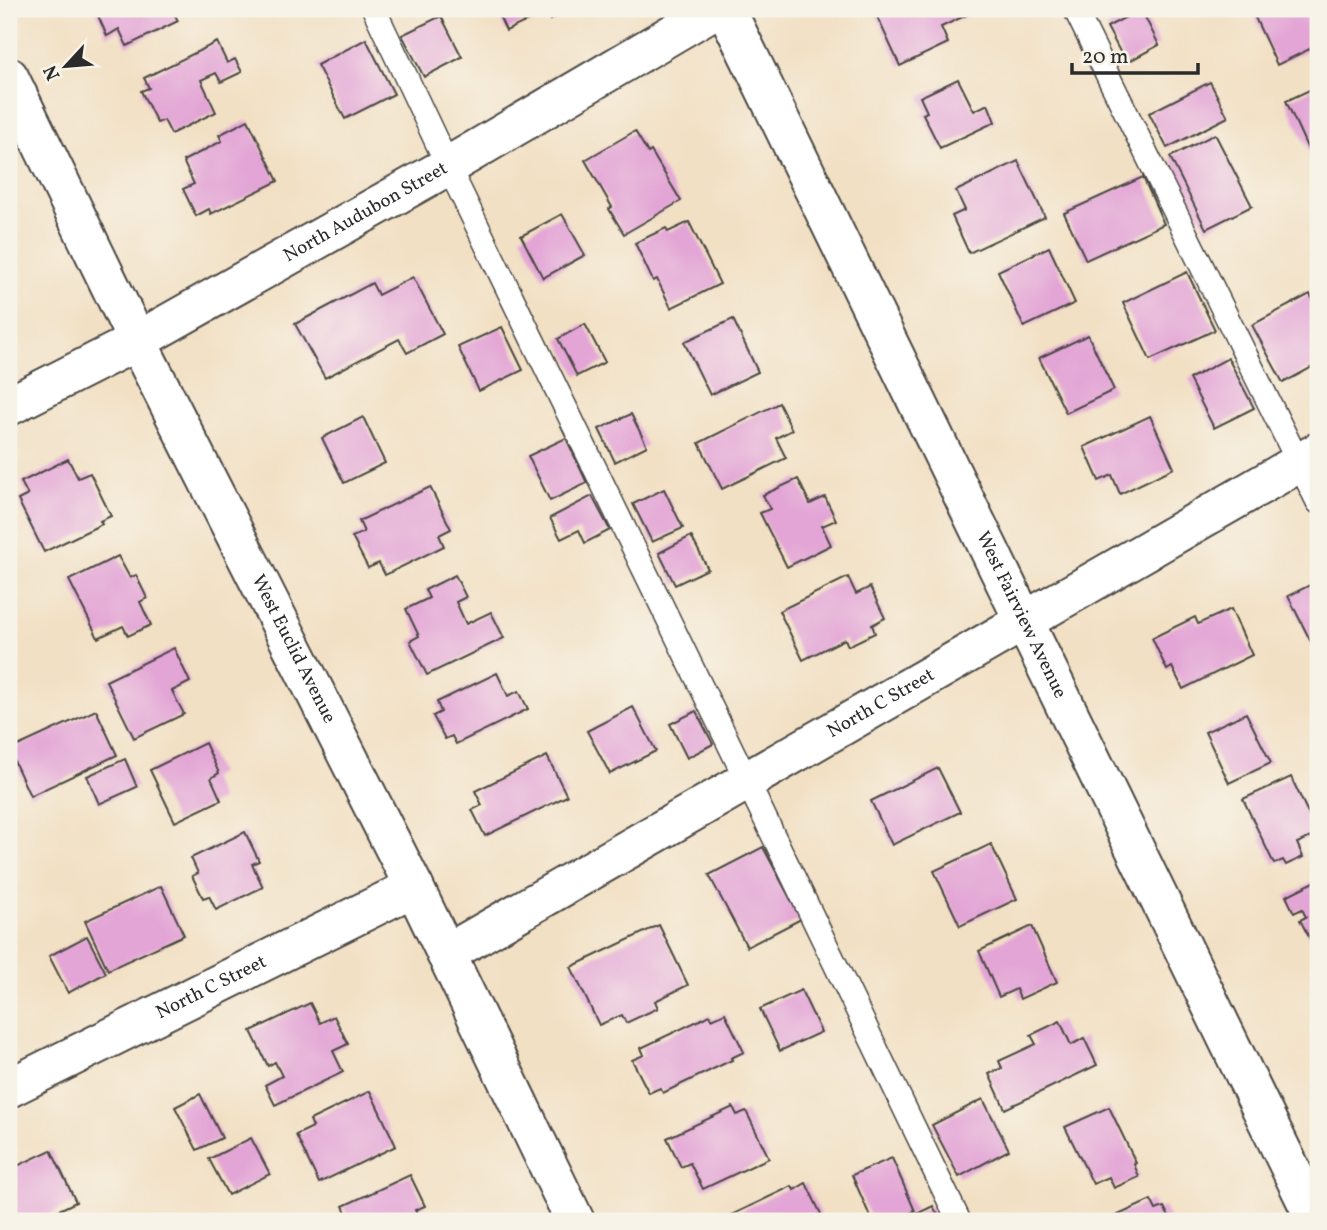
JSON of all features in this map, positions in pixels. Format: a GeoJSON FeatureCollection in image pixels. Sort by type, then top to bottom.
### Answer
{"type":"FeatureCollection","features":[{"type":"Feature","properties":{"kind":"street","name":"North Audubon Street"},"geometry":{"type":"LineString","coordinates":[[9,406],[138,341],[448,166],[715,9]]}},
{"type":"Feature","properties":{"kind":"street","name":"West Fairview Avenue"},"geometry":{"type":"LineString","coordinates":[[726,9],[1316,1221]]}},
{"type":"Feature","properties":{"kind":"street","name":"West Euclid Avenue"},"geometry":{"type":"LineString","coordinates":[[9,77],[138,341],[414,887],[575,1221]]}},
{"type":"Feature","properties":{"kind":"street","name":"North C Street"},"geometry":{"type":"LineString","coordinates":[[446,954],[1309,458]]}},
{"type":"Feature","properties":{"kind":"street","name":"North C Street"},"geometry":{"type":"LineString","coordinates":[[9,1088],[414,887]]}},
{"type":"Feature","properties":{"kind":"lane"},"geometry":{"type":"LineString","coordinates":[[374,9],[959,1221]]}},
{"type":"Feature","properties":{"kind":"lane"},"geometry":{"type":"LineString","coordinates":[[1075,9],[1309,458],[1318,502]]}},
{"type":"Feature","properties":{"kind":"building"},"geometry":{"type":"Polygon","coordinates":[[[95,9],[172,9],[178,21],[127,46],[119,29],[107,36],[95,9]]]}},
{"type":"Feature","properties":{"kind":"building"},"geometry":{"type":"Polygon","coordinates":[[[496,9],[574,9],[550,20],[546,12],[506,31],[496,9]]]}},
{"type":"Feature","properties":{"kind":"building"},"geometry":{"type":"Polygon","coordinates":[[[882,9],[971,9],[973,12],[941,27],[948,43],[900,66],[875,12],[882,9]]]}},
{"type":"Feature","properties":{"kind":"building"},"geometry":{"type":"Polygon","coordinates":[[[1141,9],[1159,45],[1126,63],[1107,27],[1141,9]]]}},
{"type":"Feature","properties":{"kind":"building"},"geometry":{"type":"Polygon","coordinates":[[[1317,9],[1318,21],[1313,24],[1318,45],[1277,65],[1252,11],[1317,9]]]}},
{"type":"Feature","properties":{"kind":"building"},"geometry":{"type":"Polygon","coordinates":[[[441,16],[462,57],[424,77],[402,35],[441,16]]]}},
{"type":"Feature","properties":{"kind":"building"},"geometry":{"type":"Polygon","coordinates":[[[366,39],[394,94],[345,119],[317,65],[366,39]]]}},
{"type":"Feature","properties":{"kind":"building"},"geometry":{"type":"Polygon","coordinates":[[[217,42],[227,63],[235,59],[242,72],[221,82],[216,73],[201,80],[216,112],[171,134],[164,120],[157,123],[141,91],[149,88],[144,78],[217,42]]]}},
{"type":"Feature","properties":{"kind":"building"},"geometry":{"type":"Polygon","coordinates":[[[958,79],[974,111],[988,104],[995,122],[940,148],[923,114],[927,112],[920,97],[958,79]]]}},
{"type":"Feature","properties":{"kind":"building"},"geometry":{"type":"Polygon","coordinates":[[[1210,82],[1228,117],[1167,148],[1149,113],[1210,82]]]}},
{"type":"Feature","properties":{"kind":"building"},"geometry":{"type":"Polygon","coordinates":[[[1318,86],[1318,152],[1311,156],[1286,101],[1318,86]]]}},
{"type":"Feature","properties":{"kind":"building"},"geometry":{"type":"Polygon","coordinates":[[[248,120],[278,181],[211,214],[209,209],[196,216],[183,189],[194,184],[183,161],[222,141],[219,135],[248,120]]]}},
{"type":"Feature","properties":{"kind":"building"},"geometry":{"type":"Polygon","coordinates":[[[635,131],[648,153],[651,151],[681,201],[624,234],[585,160],[635,131]]]}},
{"type":"Feature","properties":{"kind":"building"},"geometry":{"type":"Polygon","coordinates":[[[1215,134],[1252,206],[1206,229],[1170,157],[1215,134]]]}},
{"type":"Feature","properties":{"kind":"building"},"geometry":{"type":"Polygon","coordinates":[[[1018,161],[1045,217],[969,253],[952,216],[965,210],[956,191],[1018,161]]]}},
{"type":"Feature","properties":{"kind":"building"},"geometry":{"type":"Polygon","coordinates":[[[1143,177],[1164,224],[1086,260],[1064,213],[1143,177]]]}},
{"type":"Feature","properties":{"kind":"building"},"geometry":{"type":"Polygon","coordinates":[[[562,214],[585,255],[543,278],[521,236],[562,214]]]}},
{"type":"Feature","properties":{"kind":"building"},"geometry":{"type":"Polygon","coordinates":[[[689,222],[720,284],[671,308],[657,279],[653,281],[635,243],[666,228],[668,232],[689,222]]]}},
{"type":"Feature","properties":{"kind":"building"},"geometry":{"type":"Polygon","coordinates":[[[1049,247],[1075,303],[1024,327],[998,271],[1049,247]]]}},
{"type":"Feature","properties":{"kind":"building"},"geometry":{"type":"Polygon","coordinates":[[[1187,272],[1215,330],[1150,360],[1123,303],[1187,272]]]}},
{"type":"Feature","properties":{"kind":"building"},"geometry":{"type":"Polygon","coordinates":[[[413,277],[443,334],[407,353],[399,339],[325,378],[295,324],[372,283],[378,295],[413,277]]]}},
{"type":"Feature","properties":{"kind":"building"},"geometry":{"type":"Polygon","coordinates":[[[1310,294],[1318,310],[1318,364],[1283,383],[1252,325],[1310,294]]]}},
{"type":"Feature","properties":{"kind":"building"},"geometry":{"type":"Polygon","coordinates":[[[733,319],[758,372],[710,395],[684,342],[733,319]]]}},
{"type":"Feature","properties":{"kind":"building"},"geometry":{"type":"Polygon","coordinates":[[[585,324],[605,362],[577,376],[558,339],[585,324]]]}},
{"type":"Feature","properties":{"kind":"building"},"geometry":{"type":"Polygon","coordinates":[[[502,327],[523,370],[479,391],[458,347],[502,327]]]}},
{"type":"Feature","properties":{"kind":"building"},"geometry":{"type":"Polygon","coordinates":[[[1088,335],[1114,390],[1066,413],[1039,358],[1088,335]]]}},
{"type":"Feature","properties":{"kind":"building"},"geometry":{"type":"Polygon","coordinates":[[[1228,358],[1254,408],[1214,428],[1189,379],[1228,358]]]}},
{"type":"Feature","properties":{"kind":"building"},"geometry":{"type":"Polygon","coordinates":[[[779,403],[792,430],[776,438],[786,458],[722,489],[699,443],[779,403]]]}},
{"type":"Feature","properties":{"kind":"building"},"geometry":{"type":"Polygon","coordinates":[[[631,414],[647,446],[615,462],[599,429],[631,414]]]}},
{"type":"Feature","properties":{"kind":"building"},"geometry":{"type":"Polygon","coordinates":[[[1150,416],[1174,468],[1120,494],[1112,475],[1099,481],[1084,447],[1150,416]]]}},
{"type":"Feature","properties":{"kind":"building"},"geometry":{"type":"Polygon","coordinates":[[[363,417],[385,463],[344,483],[322,438],[363,417]]]}},
{"type":"Feature","properties":{"kind":"building"},"geometry":{"type":"Polygon","coordinates":[[[566,438],[587,483],[550,501],[528,456],[566,438]]]}},
{"type":"Feature","properties":{"kind":"building"},"geometry":{"type":"Polygon","coordinates":[[[68,459],[78,478],[90,473],[111,516],[100,521],[102,524],[44,552],[18,500],[28,495],[21,482],[68,459]]]}},
{"type":"Feature","properties":{"kind":"building"},"geometry":{"type":"Polygon","coordinates":[[[798,479],[810,504],[825,497],[836,520],[822,526],[831,545],[787,567],[760,513],[770,509],[763,495],[798,479]]]}},
{"type":"Feature","properties":{"kind":"building"},"geometry":{"type":"Polygon","coordinates":[[[430,487],[451,529],[439,535],[444,546],[385,575],[379,563],[368,568],[352,537],[364,532],[359,521],[430,487]]]}},
{"type":"Feature","properties":{"kind":"building"},"geometry":{"type":"Polygon","coordinates":[[[664,489],[683,528],[652,542],[633,504],[664,489]]]}},
{"type":"Feature","properties":{"kind":"building"},"geometry":{"type":"Polygon","coordinates":[[[592,496],[610,530],[585,543],[579,530],[561,539],[550,518],[592,496]]]}},
{"type":"Feature","properties":{"kind":"building"},"geometry":{"type":"Polygon","coordinates":[[[691,536],[708,569],[675,585],[659,553],[691,536]]]}},
{"type":"Feature","properties":{"kind":"building"},"geometry":{"type":"Polygon","coordinates":[[[118,556],[130,578],[136,575],[147,598],[140,602],[151,625],[128,636],[123,626],[98,638],[69,580],[118,556]]]}},
{"type":"Feature","properties":{"kind":"building"},"geometry":{"type":"Polygon","coordinates":[[[455,575],[466,597],[456,602],[466,624],[491,612],[504,638],[427,675],[410,641],[419,636],[406,609],[429,598],[425,590],[455,575]]]}},
{"type":"Feature","properties":{"kind":"building"},"geometry":{"type":"Polygon","coordinates":[[[848,577],[856,594],[870,587],[885,618],[872,625],[875,633],[848,646],[845,639],[803,660],[779,611],[848,577]]]}},
{"type":"Feature","properties":{"kind":"building"},"geometry":{"type":"Polygon","coordinates":[[[1318,581],[1318,638],[1311,642],[1288,596],[1318,581]]]}},
{"type":"Feature","properties":{"kind":"building"},"geometry":{"type":"Polygon","coordinates":[[[1231,609],[1252,655],[1183,689],[1172,667],[1167,670],[1152,638],[1195,617],[1198,624],[1231,609]]]}},
{"type":"Feature","properties":{"kind":"building"},"geometry":{"type":"Polygon","coordinates":[[[174,648],[190,682],[172,691],[184,714],[134,738],[106,681],[174,648]]]}},
{"type":"Feature","properties":{"kind":"building"},"geometry":{"type":"Polygon","coordinates":[[[497,673],[508,696],[519,691],[528,709],[456,744],[452,736],[445,739],[433,716],[441,712],[437,702],[497,673]]]}},
{"type":"Feature","properties":{"kind":"building"},"geometry":{"type":"Polygon","coordinates":[[[633,707],[656,751],[610,774],[587,731],[633,707]]]}},
{"type":"Feature","properties":{"kind":"building"},"geometry":{"type":"Polygon","coordinates":[[[96,710],[117,755],[30,796],[9,750],[96,710]]]}},
{"type":"Feature","properties":{"kind":"building"},"geometry":{"type":"Polygon","coordinates":[[[696,711],[713,744],[687,758],[670,724],[696,711]]]}},
{"type":"Feature","properties":{"kind":"building"},"geometry":{"type":"Polygon","coordinates":[[[1246,713],[1271,763],[1229,783],[1205,732],[1246,713]]]}},
{"type":"Feature","properties":{"kind":"building"},"geometry":{"type":"Polygon","coordinates":[[[205,743],[219,773],[211,778],[221,800],[175,822],[150,770],[205,743]]]}},
{"type":"Feature","properties":{"kind":"building"},"geometry":{"type":"Polygon","coordinates":[[[547,756],[567,796],[485,836],[472,810],[482,805],[475,791],[547,756]]]}},
{"type":"Feature","properties":{"kind":"building"},"geometry":{"type":"Polygon","coordinates":[[[125,759],[137,787],[99,804],[87,776],[125,759]]]}},
{"type":"Feature","properties":{"kind":"building"},"geometry":{"type":"Polygon","coordinates":[[[938,768],[960,812],[892,845],[871,801],[938,768]]]}},
{"type":"Feature","properties":{"kind":"building"},"geometry":{"type":"Polygon","coordinates":[[[1291,777],[1318,834],[1297,843],[1303,857],[1286,865],[1283,860],[1274,864],[1243,799],[1291,777]]]}},
{"type":"Feature","properties":{"kind":"building"},"geometry":{"type":"Polygon","coordinates":[[[245,832],[259,861],[252,864],[263,887],[216,910],[209,896],[203,898],[192,876],[198,873],[191,858],[245,832]]]}},
{"type":"Feature","properties":{"kind":"building"},"geometry":{"type":"Polygon","coordinates":[[[991,844],[1017,899],[960,926],[934,871],[991,844]]]}},
{"type":"Feature","properties":{"kind":"building"},"geometry":{"type":"Polygon","coordinates":[[[763,847],[801,919],[747,947],[709,875],[763,847]]]}},
{"type":"Feature","properties":{"kind":"building"},"geometry":{"type":"Polygon","coordinates":[[[1318,880],[1318,941],[1316,936],[1310,939],[1300,920],[1306,917],[1302,909],[1294,913],[1286,896],[1318,880]]]}},
{"type":"Feature","properties":{"kind":"building"},"geometry":{"type":"Polygon","coordinates":[[[161,886],[184,935],[108,970],[85,921],[161,886]]]}},
{"type":"Feature","properties":{"kind":"building"},"geometry":{"type":"Polygon","coordinates":[[[659,925],[688,985],[655,1001],[658,1008],[626,1023],[622,1015],[599,1025],[571,967],[659,925]]]}},
{"type":"Feature","properties":{"kind":"building"},"geometry":{"type":"Polygon","coordinates":[[[1032,926],[1057,982],[1020,999],[1016,989],[999,997],[979,951],[1032,926]]]}},
{"type":"Feature","properties":{"kind":"building"},"geometry":{"type":"Polygon","coordinates":[[[87,936],[106,973],[68,993],[49,956],[87,936]]]}},
{"type":"Feature","properties":{"kind":"building"},"geometry":{"type":"Polygon","coordinates":[[[801,990],[821,1032],[780,1051],[760,1009],[801,990]]]}},
{"type":"Feature","properties":{"kind":"building"},"geometry":{"type":"Polygon","coordinates":[[[310,1003],[320,1023],[334,1016],[348,1044],[333,1051],[343,1072],[275,1105],[265,1085],[282,1076],[275,1062],[268,1066],[251,1031],[310,1003]]]}},
{"type":"Feature","properties":{"kind":"building"},"geometry":{"type":"Polygon","coordinates":[[[725,1013],[744,1052],[663,1093],[660,1088],[649,1093],[632,1060],[644,1055],[641,1048],[710,1015],[712,1019],[725,1013]]]}},
{"type":"Feature","properties":{"kind":"building"},"geometry":{"type":"Polygon","coordinates":[[[1060,1021],[1071,1045],[1084,1038],[1097,1065],[1005,1109],[989,1074],[1002,1068],[999,1061],[1036,1044],[1031,1035],[1060,1021]]]}},
{"type":"Feature","properties":{"kind":"building"},"geometry":{"type":"Polygon","coordinates":[[[370,1091],[396,1146],[319,1183],[296,1135],[313,1127],[310,1120],[370,1091]]]}},
{"type":"Feature","properties":{"kind":"building"},"geometry":{"type":"Polygon","coordinates":[[[200,1094],[222,1138],[197,1150],[175,1107],[200,1094]]]}},
{"type":"Feature","properties":{"kind":"building"},"geometry":{"type":"Polygon","coordinates":[[[983,1099],[1009,1150],[959,1177],[932,1125],[983,1099]]]}},
{"type":"Feature","properties":{"kind":"building"},"geometry":{"type":"Polygon","coordinates":[[[733,1107],[737,1115],[746,1111],[769,1158],[703,1189],[690,1163],[681,1167],[667,1138],[733,1107]]]}},
{"type":"Feature","properties":{"kind":"building"},"geometry":{"type":"Polygon","coordinates":[[[1109,1107],[1136,1163],[1134,1164],[1139,1177],[1114,1188],[1109,1177],[1093,1184],[1065,1127],[1109,1107]]]}},
{"type":"Feature","properties":{"kind":"building"},"geometry":{"type":"Polygon","coordinates":[[[251,1138],[270,1174],[228,1195],[209,1159],[251,1138]]]}},
{"type":"Feature","properties":{"kind":"building"},"geometry":{"type":"Polygon","coordinates":[[[51,1150],[76,1202],[36,1221],[9,1221],[9,1159],[13,1168],[51,1150]]]}},
{"type":"Feature","properties":{"kind":"building"},"geometry":{"type":"Polygon","coordinates":[[[892,1158],[915,1211],[891,1221],[872,1221],[852,1175],[892,1158]]]}},
{"type":"Feature","properties":{"kind":"building"},"geometry":{"type":"Polygon","coordinates":[[[410,1175],[425,1206],[415,1210],[420,1221],[350,1221],[343,1206],[410,1175]]]}},
{"type":"Feature","properties":{"kind":"building"},"geometry":{"type":"Polygon","coordinates":[[[806,1183],[821,1214],[811,1221],[719,1221],[792,1186],[794,1190],[806,1183]]]}},
{"type":"Feature","properties":{"kind":"building"},"geometry":{"type":"Polygon","coordinates":[[[1151,1200],[1156,1210],[1164,1207],[1171,1221],[1105,1221],[1151,1200]]]}},
{"type":"Feature","properties":{"kind":"building"},"geometry":{"type":"Polygon","coordinates":[[[933,1206],[941,1221],[902,1221],[933,1206]]]}}]}
